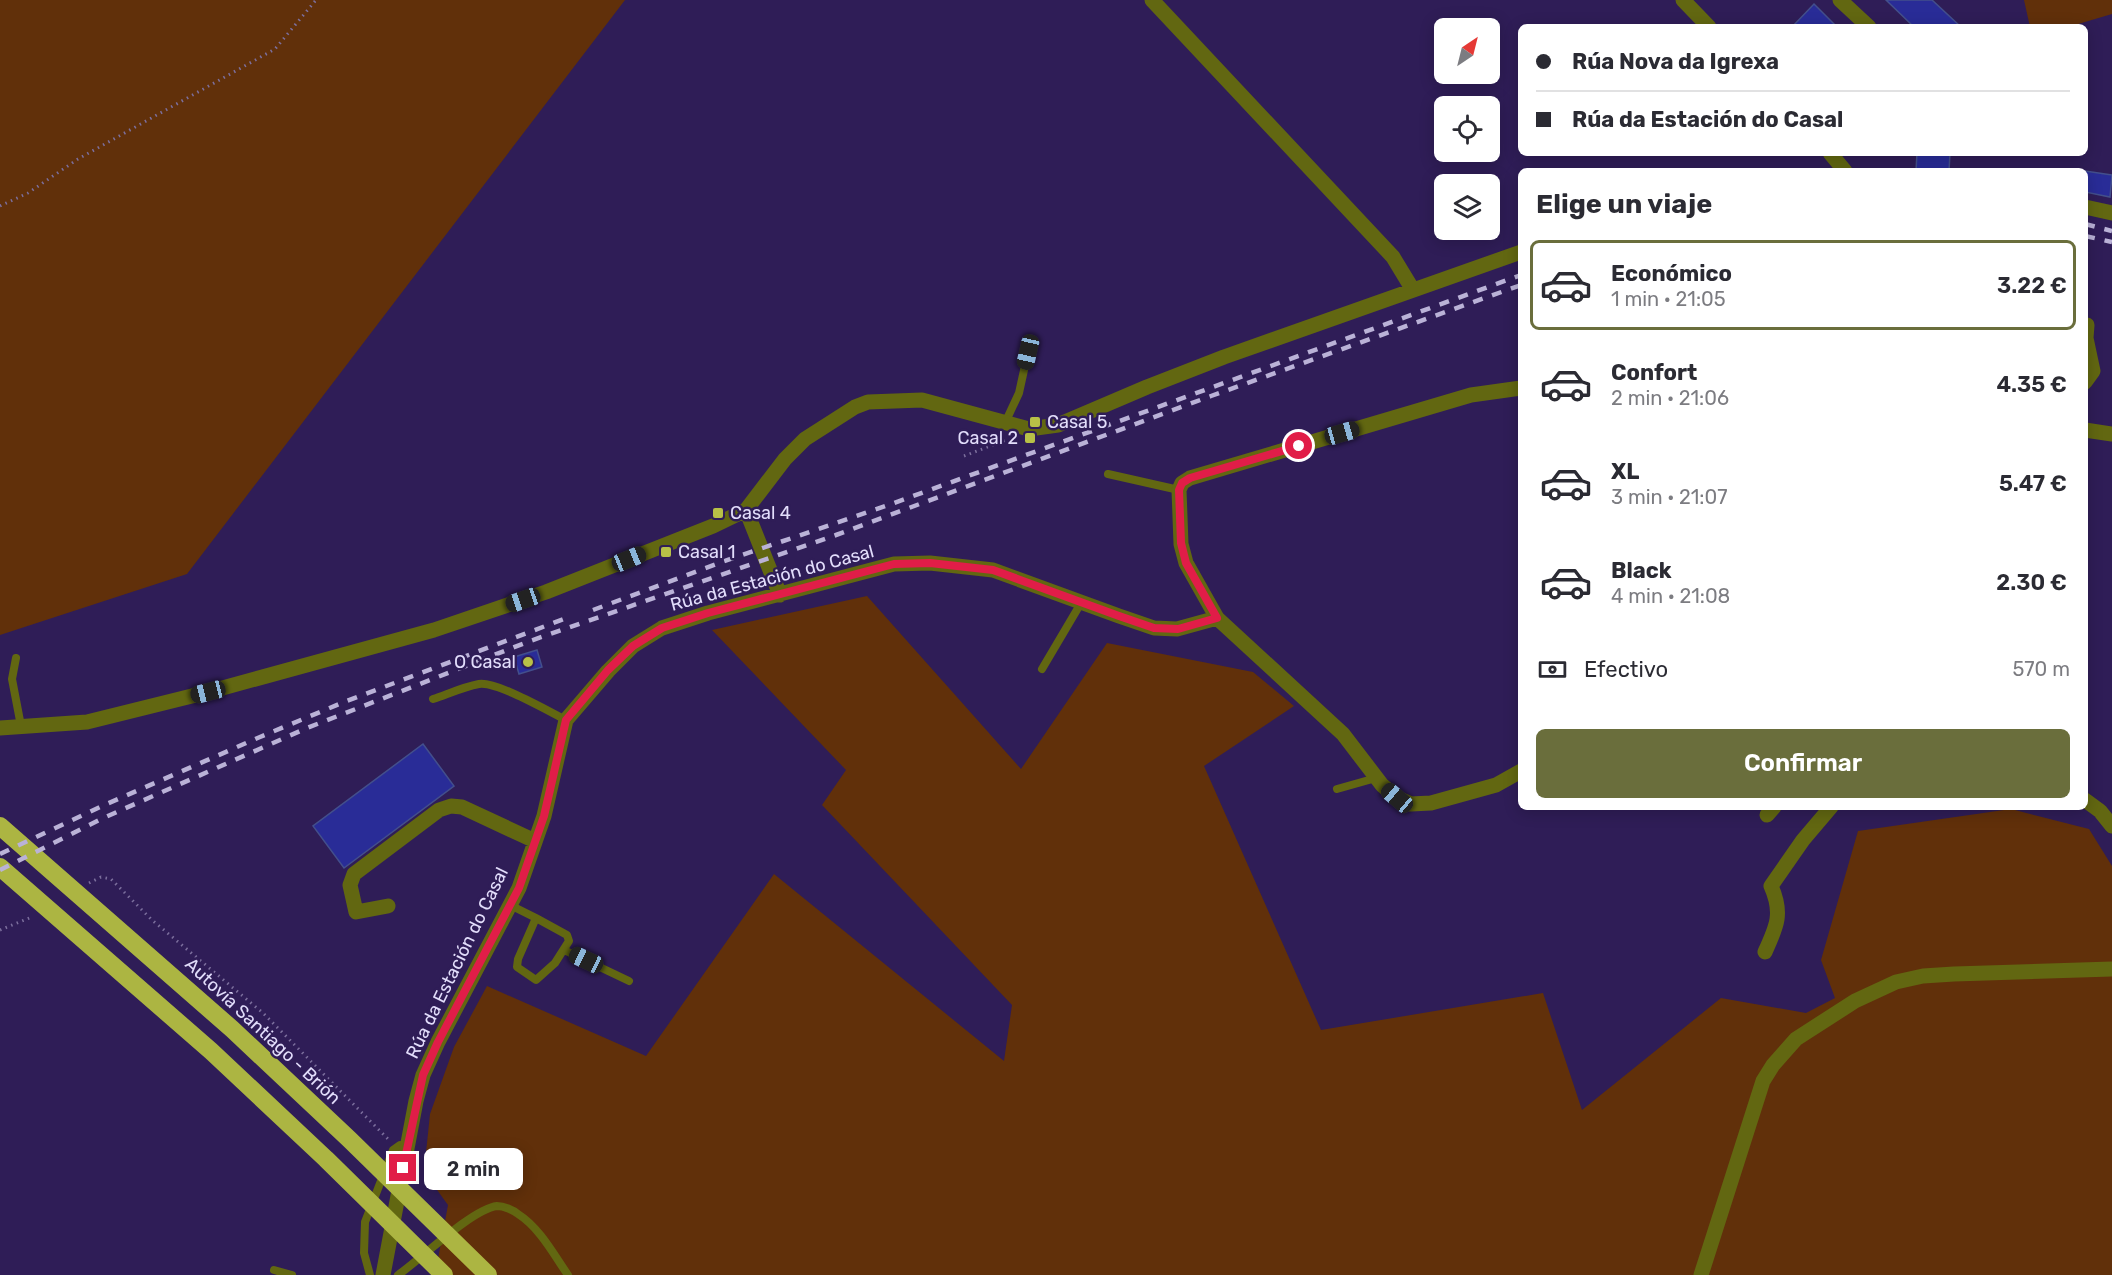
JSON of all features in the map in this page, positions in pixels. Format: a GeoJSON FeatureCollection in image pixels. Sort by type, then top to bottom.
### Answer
{"type":"FeatureCollection","features":[{"type":"Feature","properties":{"kind":"highway","name":"Autovía Santiago - Brión"},"geometry":{"type":"LineString","coordinates":[[0,826],[232,1029],[488,1275]]}},
{"type":"Feature","properties":{"kind":"highway"},"geometry":{"type":"LineString","coordinates":[[0,867],[211,1051],[326,1159],[444,1275]]}},
{"type":"Feature","properties":{"kind":"street"},"geometry":{"type":"LineString","coordinates":[[1152,0],[1393,257],[1413,290]]}},
{"type":"Feature","properties":{"kind":"street"},"geometry":{"type":"LineString","coordinates":[[1683,0],[1706,24]]}},
{"type":"Feature","properties":{"kind":"street"},"geometry":{"type":"LineString","coordinates":[[1840,0],[1864,24]]}},
{"type":"Feature","properties":{"kind":"street"},"geometry":{"type":"LineString","coordinates":[[1832,156],[1842,168]]}},
{"type":"Feature","properties":{"kind":"street"},"geometry":{"type":"LineString","coordinates":[[2088,208],[2112,213]]}},
{"type":"Feature","properties":{"kind":"street"},"geometry":{"type":"LineString","coordinates":[[0,728],[19,720],[87,722],[240,684],[434,630],[556,588],[713,526],[746,510],[784,459],[805,439],[855,407],[868,402],[922,400],[1029,429],[1058,425],[1224,357],[1518,253]]}},
{"type":"Feature","properties":{"kind":"street"},"geometry":{"type":"LineString","coordinates":[[2088,348],[2093,372],[2088,378]]}},
{"type":"Feature","properties":{"kind":"street"},"geometry":{"type":"LineString","coordinates":[[1518,388],[1471,394],[1190,478],[1182,483],[1179,490],[1181,543],[1186,563],[1217,618],[1344,734],[1376,778],[1390,792],[1411,804],[1431,803],[1496,784],[1518,773]]}},
{"type":"Feature","properties":{"kind":"street"},"geometry":{"type":"LineString","coordinates":[[2088,433],[2112,434]]}},
{"type":"Feature","properties":{"kind":"street"},"geometry":{"type":"LineString","coordinates":[[746,510],[777,589]]}},
{"type":"Feature","properties":{"kind":"street","name":"Rúa da Estación do Casal"},"geometry":{"type":"LineString","coordinates":[[383,1275],[423,1075],[519,888],[544,816],[566,720],[608,670],[633,646],[662,628],[777,589],[894,564],[930,563],[993,570],[1154,628],[1178,629],[1217,618]]}},
{"type":"Feature","properties":{"kind":"street"},"geometry":{"type":"LineString","coordinates":[[2088,802],[2100,811],[2112,826]]}},
{"type":"Feature","properties":{"kind":"street"},"geometry":{"type":"LineString","coordinates":[[388,906],[356,912],[350,885],[354,874],[439,810],[451,806],[462,807],[535,841]]}},
{"type":"Feature","properties":{"kind":"street"},"geometry":{"type":"LineString","coordinates":[[1765,952],[1778,924],[1779,902],[1771,886],[1803,840],[1828,810]]}},
{"type":"Feature","properties":{"kind":"street"},"geometry":{"type":"LineString","coordinates":[[1701,1275],[1763,1081],[1773,1065],[1796,1039],[1855,1001],[1896,982],[1923,976],[2112,969]]}},
{"type":"Feature","properties":{"kind":"lane"},"geometry":{"type":"LineString","coordinates":[[1005,423],[1018,393],[1028,352]]}},
{"type":"Feature","properties":{"kind":"lane"},"geometry":{"type":"LineString","coordinates":[[1108,474],[1179,490]]}},
{"type":"Feature","properties":{"kind":"lane"},"geometry":{"type":"LineString","coordinates":[[1042,669],[1081,603]]}},
{"type":"Feature","properties":{"kind":"lane"},"geometry":{"type":"LineString","coordinates":[[16,658],[12,679],[19,720]]}},
{"type":"Feature","properties":{"kind":"lane"},"geometry":{"type":"LineString","coordinates":[[433,699],[481,683],[505,690],[566,720]]}},
{"type":"Feature","properties":{"kind":"lane"},"geometry":{"type":"LineString","coordinates":[[1337,789],[1376,778]]}},
{"type":"Feature","properties":{"kind":"lane"},"geometry":{"type":"LineString","coordinates":[[510,905],[536,918],[567,935],[569,941],[564,950],[555,963],[536,980],[517,967],[518,959],[536,918]]}},
{"type":"Feature","properties":{"kind":"lane"},"geometry":{"type":"LineString","coordinates":[[564,950],[629,981]]}},
{"type":"Feature","properties":{"kind":"lane"},"geometry":{"type":"LineString","coordinates":[[370,1275],[364,1253],[365,1222],[393,1150],[400,1145],[408,1145]]}},
{"type":"Feature","properties":{"kind":"lane"},"geometry":{"type":"LineString","coordinates":[[398,1275],[470,1219],[497,1206],[520,1215],[534,1228],[568,1275]]}},
{"type":"Feature","properties":{"kind":"lane"},"geometry":{"type":"LineString","coordinates":[[274,1270],[291,1275]]}},
{"type":"Feature","properties":{"kind":"path"},"geometry":{"type":"LineString","coordinates":[[0,206],[28,193],[78,159],[275,49],[316,0]]}},
{"type":"Feature","properties":{"kind":"path"},"geometry":{"type":"LineString","coordinates":[[964,456],[1029,429]]}},
{"type":"Feature","properties":{"kind":"shaded area"},"geometry":{"type":"Polygon","coordinates":[[[0,0],[625,0],[187,574],[0,635],[0,0]]]}},
{"type":"Feature","properties":{"kind":"shaded area"},"geometry":{"type":"Polygon","coordinates":[[[2024,0],[2112,0],[2112,14],[2078,24],[2029,24],[2024,0]]]}},
{"type":"Feature","properties":{"kind":"shaded area"},"geometry":{"type":"Polygon","coordinates":[[[867,596],[1021,769],[1107,643],[1253,672],[1294,706],[1204,766],[1321,1030],[1543,993],[1582,1110],[1721,998],[1806,1013],[1835,998],[1821,960],[1858,831],[2004,810],[2015,810],[2089,829],[2112,866],[2112,1275],[435,1275],[448,1205],[424,1172],[430,1114],[454,1047],[487,986],[646,1056],[774,874],[1004,1061],[1012,1005],[822,805],[846,770],[712,630],[867,596]]]}},
{"type":"Feature","properties":{"kind":"building"},"geometry":{"type":"Polygon","coordinates":[[[1886,0],[1932,0],[1958,24],[1911,24],[1886,0]]]}},
{"type":"Feature","properties":{"kind":"building"},"geometry":{"type":"Polygon","coordinates":[[[1814,4],[1834,24],[1795,24],[1814,4]]]}},
{"type":"Feature","properties":{"kind":"building"},"geometry":{"type":"Polygon","coordinates":[[[1917,156],[1950,156],[1949,168],[1916,168],[1917,156]]]}},
{"type":"Feature","properties":{"kind":"building"},"geometry":{"type":"Polygon","coordinates":[[[2088,171],[2112,175],[2110,197],[2088,193],[2088,171]]]}},
{"type":"Feature","properties":{"kind":"building","name":"O Casal"},"geometry":{"type":"Polygon","coordinates":[[[537,650],[542,667],[519,674],[514,657],[537,650]]]}},
{"type":"Feature","properties":{"kind":"building"},"geometry":{"type":"Polygon","coordinates":[[[423,744],[454,786],[344,868],[313,826],[423,744]]]}},
{"type":"Feature","properties":{"kind":"railway"},"geometry":{"type":"LineString","coordinates":[[2088,225],[2112,231]]}},
{"type":"Feature","properties":{"kind":"railway"},"geometry":{"type":"LineString","coordinates":[[2088,237],[2112,242]]}},
{"type":"Feature","properties":{"kind":"railway"},"geometry":{"type":"LineString","coordinates":[[593,610],[1518,276]]}},
{"type":"Feature","properties":{"kind":"railway"},"geometry":{"type":"LineString","coordinates":[[0,870],[101,819],[307,728],[530,641],[836,535],[1211,396],[1518,286]]}},
{"type":"Feature","properties":{"kind":"railway"},"geometry":{"type":"LineString","coordinates":[[0,854],[102,806],[260,737],[344,702],[564,619]]}},
{"type":"Feature","properties":{"kind":"place","name":"Casal 5"},"geometry":{"type":"Point","coordinates":[1035,422]}},
{"type":"Feature","properties":{"kind":"place","name":"Casal 2"},"geometry":{"type":"Point","coordinates":[1030,438]}},
{"type":"Feature","properties":{"kind":"place","name":"Casal 4"},"geometry":{"type":"Point","coordinates":[718,513]}},
{"type":"Feature","properties":{"kind":"place","name":"Casal 1"},"geometry":{"type":"Point","coordinates":[666,552]}},
{"type":"Feature","properties":{"kind":"place","name":"O Casal"},"geometry":{"type":"Point","coordinates":[528,662]}},
{"type":"Feature","properties":{"kind":"route"},"geometry":{"type":"LineString","coordinates":[[403,1168],[423,1075],[519,888],[544,816],[566,720],[608,670],[633,646],[662,628],[708,613],[894,564],[930,563],[993,570],[1154,628],[1178,629],[1217,618],[1186,563],[1181,543],[1179,490],[1182,483],[1190,478],[1299,446]]}}]}
